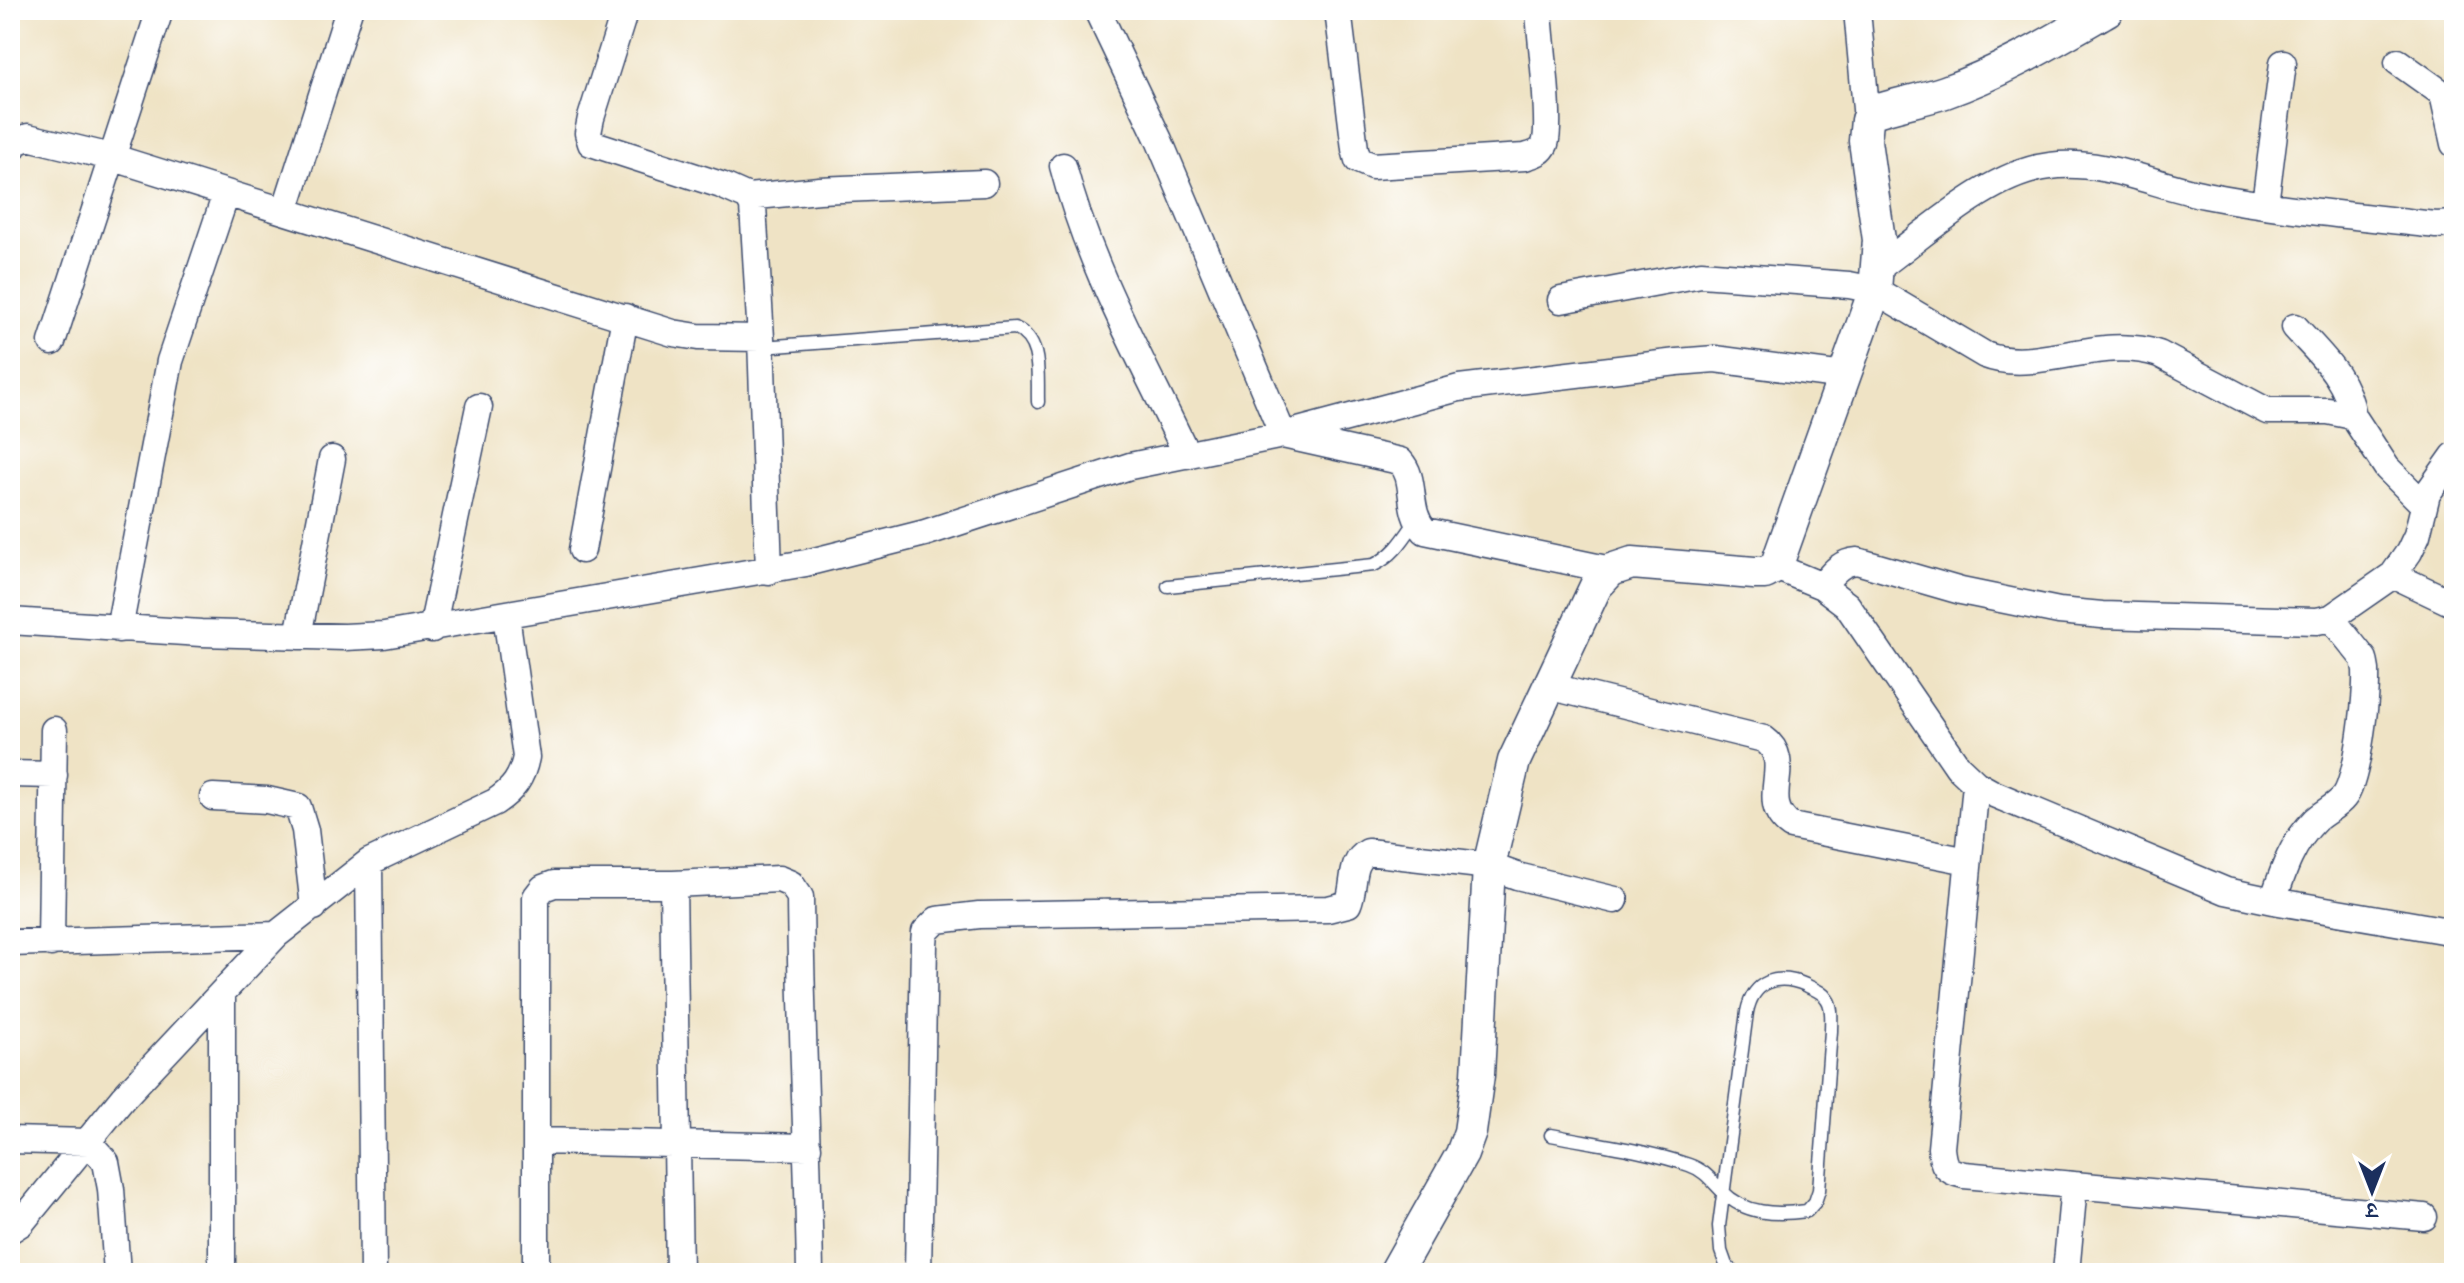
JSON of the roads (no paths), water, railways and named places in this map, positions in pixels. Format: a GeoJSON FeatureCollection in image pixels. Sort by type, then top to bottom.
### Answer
{"type":"FeatureCollection","features":[{"type":"Feature","properties":{"kind":"street"},"geometry":{"type":"LineString","coordinates":[[52,342],[160,10]]}},
{"type":"Feature","properties":{"kind":"street"},"geometry":{"type":"LineString","coordinates":[[285,211],[349,10]]}},
{"type":"Feature","properties":{"kind":"street"},"geometry":{"type":"LineString","coordinates":[[625,10],[591,118],[588,133],[591,143],[721,185],[748,197],[819,190],[984,183]]}},
{"type":"Feature","properties":{"kind":"street"},"geometry":{"type":"LineString","coordinates":[[1097,10],[1159,140],[1283,435]]}},
{"type":"Feature","properties":{"kind":"street"},"geometry":{"type":"LineString","coordinates":[[1338,10],[1355,149],[1358,160],[1372,166],[1525,157],[1538,153],[1544,147],[1547,126],[1539,10]]}},
{"type":"Feature","properties":{"kind":"street"},"geometry":{"type":"LineString","coordinates":[[1395,1273],[1462,1154],[1470,1132],[1478,1075],[1489,866],[1514,761],[1596,586],[1611,570],[1632,563],[1754,573],[1765,573],[1776,567],[1877,279],[1879,240],[1865,141],[1867,120],[1857,10]]}},
{"type":"Feature","properties":{"kind":"street"},"geometry":{"type":"LineString","coordinates":[[1867,120],[1873,112],[1944,93],[1979,79],[2037,51],[2107,10]]}},
{"type":"Feature","properties":{"kind":"street"},"geometry":{"type":"LineString","coordinates":[[2398,62],[2443,94],[2454,144]]}},
{"type":"Feature","properties":{"kind":"street"},"geometry":{"type":"LineString","coordinates":[[2265,204],[2283,63]]}},
{"type":"Feature","properties":{"kind":"street"},"geometry":{"type":"LineString","coordinates":[[10,152],[16,142],[28,137],[111,157],[673,333],[761,342]]}},
{"type":"Feature","properties":{"kind":"street"},"geometry":{"type":"LineString","coordinates":[[1063,166],[1074,208],[1098,269],[1187,455]]}},
{"type":"Feature","properties":{"kind":"street"},"geometry":{"type":"LineString","coordinates":[[1877,279],[1976,196],[2015,175],[2049,166],[2102,168],[2204,195],[2265,204],[2436,225],[2454,224]]}},
{"type":"Feature","properties":{"kind":"street"},"geometry":{"type":"LineString","coordinates":[[119,629],[170,361],[226,194]]}},
{"type":"Feature","properties":{"kind":"street"},"geometry":{"type":"LineString","coordinates":[[748,197],[755,222],[769,571]]}},
{"type":"Feature","properties":{"kind":"street"},"geometry":{"type":"LineString","coordinates":[[1561,300],[1701,274],[1801,280],[1877,279],[1985,355],[2000,361],[2104,348],[2144,349],[2267,411],[2343,412],[2353,416]]}},
{"type":"Feature","properties":{"kind":"street"},"geometry":{"type":"LineString","coordinates":[[582,550],[625,317]]}},
{"type":"Feature","properties":{"kind":"street"},"geometry":{"type":"LineString","coordinates":[[2295,327],[2344,384],[2353,416],[2387,468],[2424,505]]}},
{"type":"Feature","properties":{"kind":"street"},"geometry":{"type":"LineString","coordinates":[[10,621],[119,629],[345,637],[432,629],[769,571],[925,533],[1130,466],[1283,435],[1459,388],[1715,359],[1844,376]]}},
{"type":"Feature","properties":{"kind":"street"},"geometry":{"type":"LineString","coordinates":[[432,629],[479,407]]}},
{"type":"Feature","properties":{"kind":"street"},"geometry":{"type":"LineString","coordinates":[[1283,435],[1400,461],[1408,470],[1416,521],[1425,531],[1611,570]]}},
{"type":"Feature","properties":{"kind":"street"},"geometry":{"type":"LineString","coordinates":[[1822,586],[1835,570],[1847,562],[1857,561],[1961,591],[2059,611],[2300,621],[2331,618],[2393,575],[2417,535],[2427,494],[2454,456]]}},
{"type":"Feature","properties":{"kind":"street"},"geometry":{"type":"LineString","coordinates":[[298,636],[332,459]]}},
{"type":"Feature","properties":{"kind":"street"},"geometry":{"type":"LineString","coordinates":[[1776,567],[1839,596],[1858,616],[1958,767],[1976,784],[2226,891],[2454,932]]}},
{"type":"Feature","properties":{"kind":"street"},"geometry":{"type":"LineString","coordinates":[[2393,575],[2454,604]]}},
{"type":"Feature","properties":{"kind":"street"},"geometry":{"type":"LineString","coordinates":[[10,1230],[21,1223],[123,1098],[276,935],[369,862],[510,792],[522,774],[526,757],[506,615]]}},
{"type":"Feature","properties":{"kind":"street"},"geometry":{"type":"LineString","coordinates":[[2273,901],[2300,838],[2323,812],[2343,799],[2353,778],[2366,670],[2364,659],[2331,618]]}},
{"type":"Feature","properties":{"kind":"street"},"geometry":{"type":"LineString","coordinates":[[1548,686],[1764,739],[1774,746],[1779,759],[1777,814],[1791,826],[1968,861]]}},
{"type":"Feature","properties":{"kind":"street"},"geometry":{"type":"LineString","coordinates":[[51,943],[54,730]]}},
{"type":"Feature","properties":{"kind":"street"},"geometry":{"type":"LineString","coordinates":[[10,774],[54,775]]}},
{"type":"Feature","properties":{"kind":"street"},"geometry":{"type":"LineString","coordinates":[[1976,784],[1941,1148],[1942,1165],[1950,1172],[1964,1175],[2424,1217]]}},
{"type":"Feature","properties":{"kind":"street"},"geometry":{"type":"LineString","coordinates":[[213,797],[267,800],[298,807],[305,830],[314,907]]}},
{"type":"Feature","properties":{"kind":"street"},"geometry":{"type":"LineString","coordinates":[[918,1273],[924,944],[925,932],[937,920],[979,915],[1328,909],[1348,904],[1356,864],[1360,856],[1368,852],[1489,866],[1615,900]]}},
{"type":"Feature","properties":{"kind":"street"},"geometry":{"type":"LineString","coordinates":[[369,862],[373,1273]]}},
{"type":"Feature","properties":{"kind":"street"},"geometry":{"type":"LineString","coordinates":[[536,1273],[536,897],[543,888],[554,884],[673,884],[779,879],[791,884],[800,897],[810,1273]]}},
{"type":"Feature","properties":{"kind":"street"},"geometry":{"type":"LineString","coordinates":[[673,884],[679,1273]]}},
{"type":"Feature","properties":{"kind":"street"},"geometry":{"type":"LineString","coordinates":[[10,943],[276,935]]}},
{"type":"Feature","properties":{"kind":"street"},"geometry":{"type":"LineString","coordinates":[[222,994],[222,1273]]}},
{"type":"Feature","properties":{"kind":"street"},"geometry":{"type":"LineString","coordinates":[[10,1140],[88,1142],[106,1162],[117,1273]]}},
{"type":"Feature","properties":{"kind":"street"},"geometry":{"type":"LineString","coordinates":[[537,1141],[808,1147]]}},
{"type":"Feature","properties":{"kind":"street"},"geometry":{"type":"LineString","coordinates":[[2066,1273],[2074,1185]]}},
{"type":"Feature","properties":{"kind":"lane"},"geometry":{"type":"LineString","coordinates":[[761,342],[1015,328],[1026,333],[1034,345],[1038,402]]}},
{"type":"Feature","properties":{"kind":"lane"},"geometry":{"type":"LineString","coordinates":[[1168,586],[1374,565],[1388,558],[1400,546],[1416,521]]}},
{"type":"Feature","properties":{"kind":"lane"},"geometry":{"type":"LineString","coordinates":[[1551,1135],[1687,1164],[1709,1176],[1723,1192],[1742,1208],[1774,1213],[1807,1211],[1815,1202],[1819,1190],[1831,1009],[1828,999],[1819,991],[1782,979],[1758,987],[1750,997],[1723,1192],[1719,1226],[1721,1251],[1726,1265],[1734,1273]]}}]}
